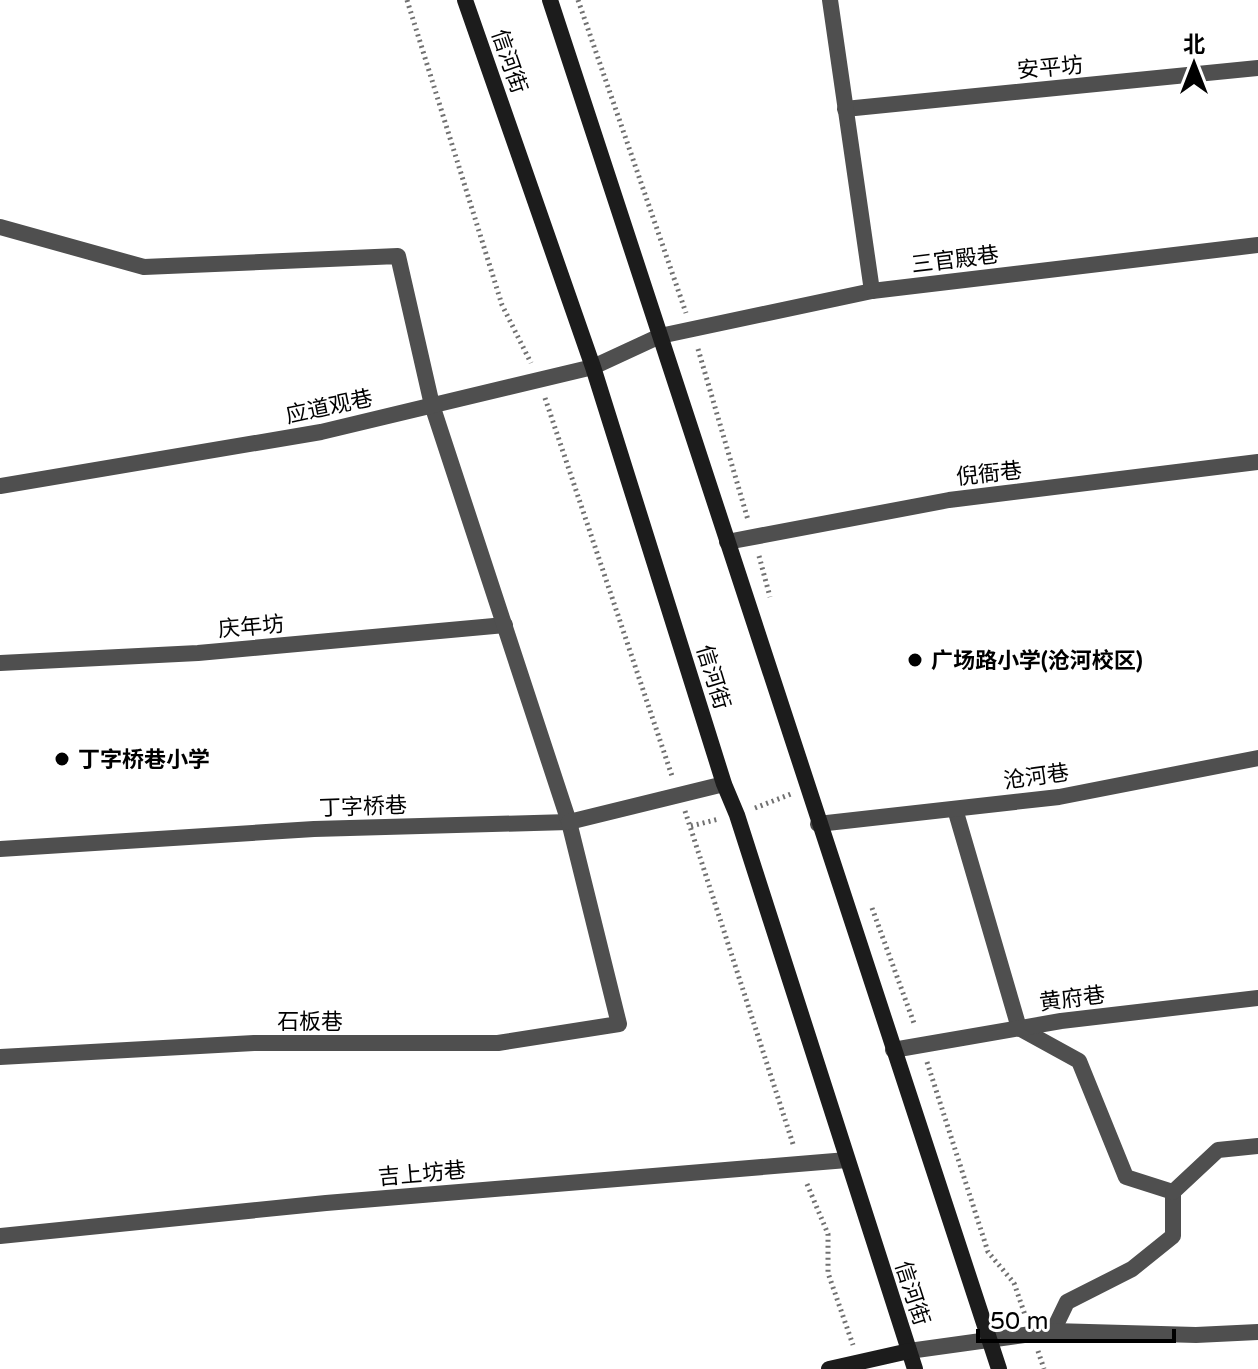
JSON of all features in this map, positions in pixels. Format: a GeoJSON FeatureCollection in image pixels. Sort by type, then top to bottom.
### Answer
{"type":"FeatureCollection","features":[{"type":"Feature","properties":{"kind":"main road","name":"信河街"},"geometry":{"type":"LineString","coordinates":[[465,0],[593,367],[724,784],[737,815],[915,1369]]}},
{"type":"Feature","properties":{"kind":"main road"},"geometry":{"type":"LineString","coordinates":[[550,0],[999,1369]]}},
{"type":"Feature","properties":{"kind":"main road"},"geometry":{"type":"LineString","coordinates":[[829,1369],[909,1351]]}},
{"type":"Feature","properties":{"kind":"street"},"geometry":{"type":"LineString","coordinates":[[830,0],[872,291]]}},
{"type":"Feature","properties":{"kind":"street","name":"安平坊"},"geometry":{"type":"LineString","coordinates":[[845,109],[1258,68]]}},
{"type":"Feature","properties":{"kind":"street"},"geometry":{"type":"LineString","coordinates":[[0,227],[144,267],[398,256],[432,405],[569,822]]}},
{"type":"Feature","properties":{"kind":"street","name":"三官殿巷"},"geometry":{"type":"LineString","coordinates":[[660,336],[872,291],[1258,245]]}},
{"type":"Feature","properties":{"kind":"street","name":"应道观巷"},"geometry":{"type":"LineString","coordinates":[[0,486],[321,432],[593,367],[660,336]]}},
{"type":"Feature","properties":{"kind":"street","name":"倪衙巷"},"geometry":{"type":"LineString","coordinates":[[727,542],[949,500],[1258,462]]}},
{"type":"Feature","properties":{"kind":"street","name":"庆年坊"},"geometry":{"type":"LineString","coordinates":[[0,663],[198,653],[505,625]]}},
{"type":"Feature","properties":{"kind":"street","name":"沧河巷"},"geometry":{"type":"LineString","coordinates":[[818,824],[1059,797],[1258,758]]}},
{"type":"Feature","properties":{"kind":"street","name":"丁字桥巷"},"geometry":{"type":"LineString","coordinates":[[0,849],[314,829],[569,822],[724,784]]}},
{"type":"Feature","properties":{"kind":"street"},"geometry":{"type":"LineString","coordinates":[[955,809],[1019,1028],[1079,1061],[1126,1177],[1173,1192]]}},
{"type":"Feature","properties":{"kind":"street","name":"石板巷"},"geometry":{"type":"LineString","coordinates":[[0,1057],[254,1043],[498,1043],[619,1024],[569,822]]}},
{"type":"Feature","properties":{"kind":"street","name":"黄府巷"},"geometry":{"type":"LineString","coordinates":[[893,1050],[1019,1028],[1258,998]]}},
{"type":"Feature","properties":{"kind":"street"},"geometry":{"type":"LineString","coordinates":[[1053,1331],[1067,1302],[1132,1269],[1173,1236],[1173,1192],[1218,1150],[1258,1146]]}},
{"type":"Feature","properties":{"kind":"street","name":"吉上坊巷"},"geometry":{"type":"LineString","coordinates":[[0,1236],[326,1203],[847,1160]]}},
{"type":"Feature","properties":{"kind":"street"},"geometry":{"type":"LineString","coordinates":[[909,1351],[990,1343],[1053,1331],[1196,1335],[1258,1332]]}},
{"type":"Feature","properties":{"kind":"path"},"geometry":{"type":"LineString","coordinates":[[407,0],[502,305],[539,380],[799,1164],[828,1234],[828,1273],[859,1362]]}},
{"type":"Feature","properties":{"kind":"path"},"geometry":{"type":"LineString","coordinates":[[578,0],[692,329],[771,598]]}},
{"type":"Feature","properties":{"kind":"place","name":"广场路小学(沧河校区)"},"geometry":{"type":"Point","coordinates":[915,660]}},
{"type":"Feature","properties":{"kind":"place","name":"丁字桥巷小学"},"geometry":{"type":"Point","coordinates":[62,759]}}]}
